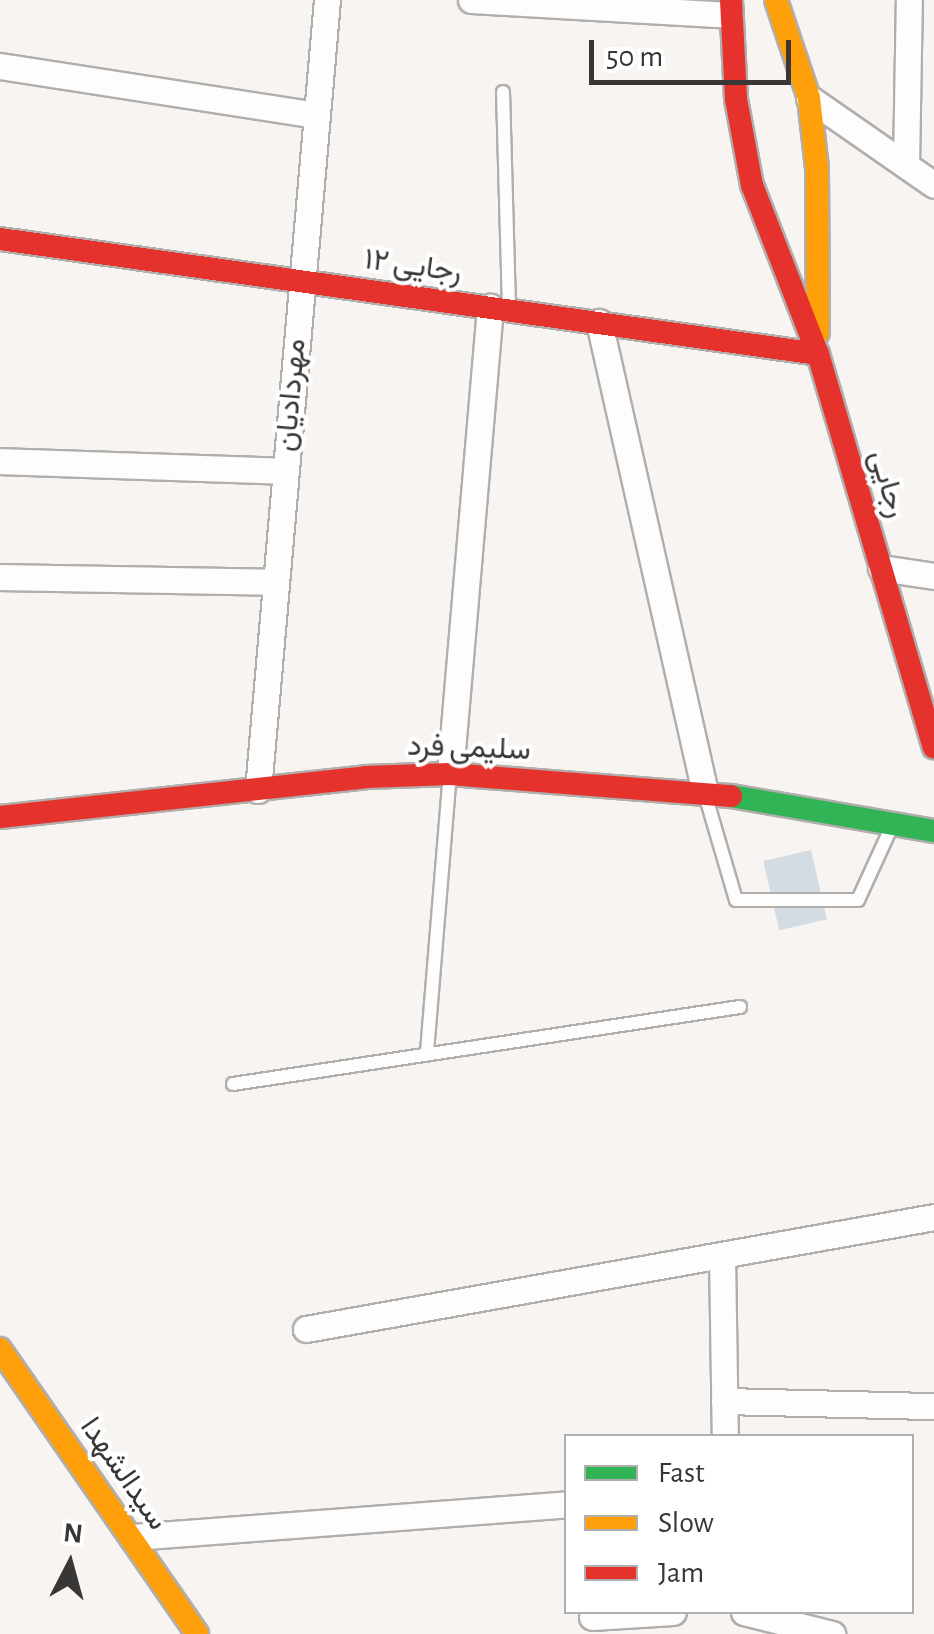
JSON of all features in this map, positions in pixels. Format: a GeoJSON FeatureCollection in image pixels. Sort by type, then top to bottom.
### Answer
{"type":"FeatureCollection","features":[{"type":"Feature","properties":{"kind":"street","name":"مهردادیان"},"geometry":{"type":"LineString","coordinates":[[258,790],[327,0]]}},
{"type":"Feature","properties":{"kind":"street"},"geometry":{"type":"LineString","coordinates":[[471,0],[731,7],[752,185],[818,354]]}},
{"type":"Feature","properties":{"kind":"street"},"geometry":{"type":"LineString","coordinates":[[776,0],[809,98],[817,168],[818,354]]}},
{"type":"Feature","properties":{"kind":"street"},"geometry":{"type":"LineString","coordinates":[[910,0],[924,175]]}},
{"type":"Feature","properties":{"kind":"street"},"geometry":{"type":"LineString","coordinates":[[0,66],[316,115]]}},
{"type":"Feature","properties":{"kind":"street"},"geometry":{"type":"LineString","coordinates":[[809,98],[924,175]]}},
{"type":"Feature","properties":{"kind":"street","name":"رجایی ۱۲"},"geometry":{"type":"LineString","coordinates":[[0,239],[818,354]]}},
{"type":"Feature","properties":{"kind":"street"},"geometry":{"type":"LineString","coordinates":[[450,774],[500,308]]}},
{"type":"Feature","properties":{"kind":"street"},"geometry":{"type":"LineString","coordinates":[[599,322],[705,792]]}},
{"type":"Feature","properties":{"kind":"street","name":"رجایی"},"geometry":{"type":"LineString","coordinates":[[818,354],[934,746]]}},
{"type":"Feature","properties":{"kind":"street"},"geometry":{"type":"LineString","coordinates":[[0,461],[284,472]]}},
{"type":"Feature","properties":{"kind":"street"},"geometry":{"type":"LineString","coordinates":[[881,568],[934,576]]}},
{"type":"Feature","properties":{"kind":"street"},"geometry":{"type":"LineString","coordinates":[[0,577],[274,582]]}},
{"type":"Feature","properties":{"kind":"street","name":"سلیمی فرد"},"geometry":{"type":"LineString","coordinates":[[0,817],[450,774],[705,792],[934,832]]}},
{"type":"Feature","properties":{"kind":"street"},"geometry":{"type":"LineString","coordinates":[[306,1330],[934,1216]]}},
{"type":"Feature","properties":{"kind":"street"},"geometry":{"type":"LineString","coordinates":[[722,1255],[725,1434]]}},
{"type":"Feature","properties":{"kind":"street","name":"سیدالشهدا"},"geometry":{"type":"LineString","coordinates":[[0,1350],[197,1634]]}},
{"type":"Feature","properties":{"kind":"street"},"geometry":{"type":"LineString","coordinates":[[724,1401],[934,1406]]}},
{"type":"Feature","properties":{"kind":"street"},"geometry":{"type":"LineString","coordinates":[[132,1537],[564,1504]]}},
{"type":"Feature","properties":{"kind":"street"},"geometry":{"type":"LineString","coordinates":[[592,1621],[655,1614]]}},
{"type":"Feature","properties":{"kind":"street"},"geometry":{"type":"LineString","coordinates":[[752,1614],[832,1634]]}},
{"type":"Feature","properties":{"kind":"lane"},"geometry":{"type":"LineString","coordinates":[[500,308],[503,92]]}},
{"type":"Feature","properties":{"kind":"lane"},"geometry":{"type":"LineString","coordinates":[[427,1052],[450,774]]}},
{"type":"Feature","properties":{"kind":"lane"},"geometry":{"type":"LineString","coordinates":[[705,792],[736,900],[858,900],[892,824]]}},
{"type":"Feature","properties":{"kind":"lane"},"geometry":{"type":"LineString","coordinates":[[233,1084],[740,1007]]}},
{"type":"Feature","properties":{"kind":"building"},"geometry":{"type":"Polygon","coordinates":[[[811,850],[827,919],[779,930],[763,861],[811,850]]]}},
{"type":"Feature","properties":{"kind":"traffic: fast"},"geometry":{"type":"LineString","coordinates":[[731,796],[934,831]]}},
{"type":"Feature","properties":{"kind":"traffic: slow"},"geometry":{"type":"LineString","coordinates":[[776,0],[809,98],[817,168],[818,333]]}},
{"type":"Feature","properties":{"kind":"traffic: slow"},"geometry":{"type":"LineString","coordinates":[[0,1349],[197,1634]]}},
{"type":"Feature","properties":{"kind":"traffic: jam"},"geometry":{"type":"LineString","coordinates":[[731,0],[736,99],[752,185],[818,354],[934,747]]}},
{"type":"Feature","properties":{"kind":"traffic: jam"},"geometry":{"type":"LineString","coordinates":[[0,239],[818,354]]}},
{"type":"Feature","properties":{"kind":"traffic: jam"},"geometry":{"type":"LineString","coordinates":[[0,817],[366,777],[450,774],[731,796]]}}]}
